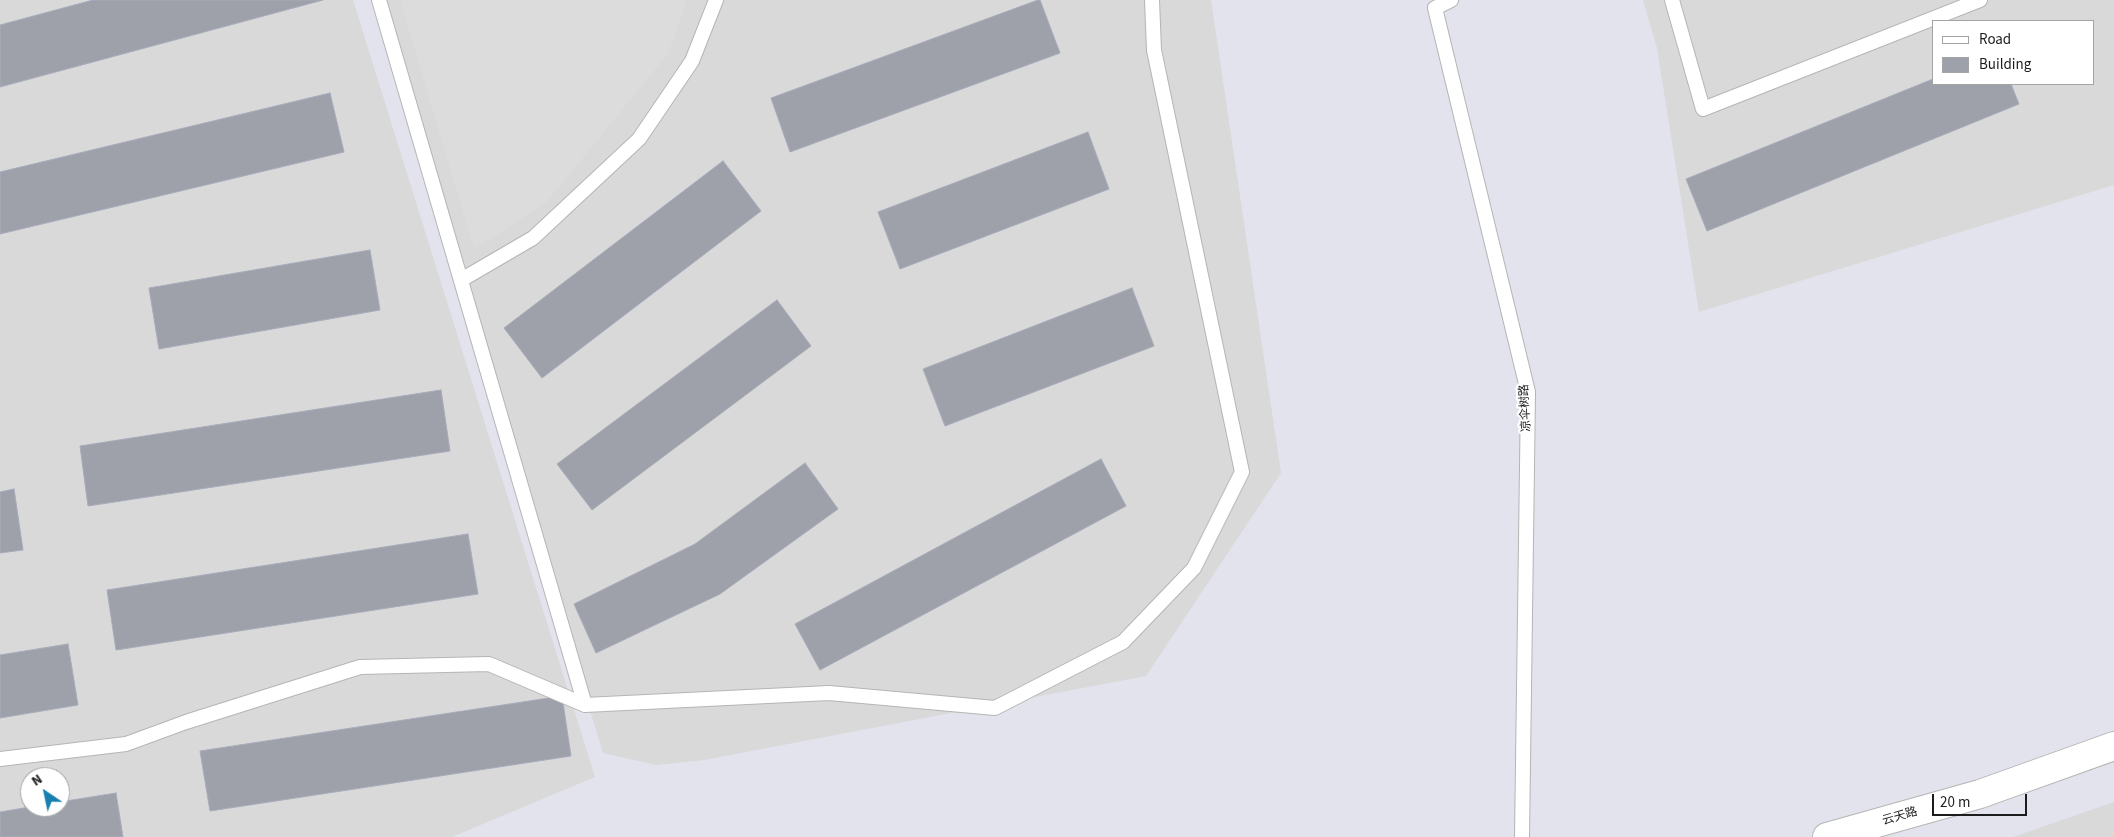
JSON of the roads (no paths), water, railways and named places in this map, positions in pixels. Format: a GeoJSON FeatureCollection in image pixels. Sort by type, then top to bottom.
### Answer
{"type":"FeatureCollection","features":[{"type":"Feature","properties":{"kind":"street","name":"云天路"},"geometry":{"type":"LineString","coordinates":[[1827,837],[1980,794],[2114,746]]}},
{"type":"Feature","properties":{"kind":"lane"},"geometry":{"type":"LineString","coordinates":[[379,0],[585,705]]}},
{"type":"Feature","properties":{"kind":"lane"},"geometry":{"type":"LineString","coordinates":[[461,280],[533,238],[639,139],[692,61],[716,0]]}},
{"type":"Feature","properties":{"kind":"lane"},"geometry":{"type":"LineString","coordinates":[[0,759],[126,744],[186,722],[360,667],[489,664],[585,705],[829,693],[995,708],[1124,642],[1194,568],[1242,472],[1154,50],[1152,0]]}},
{"type":"Feature","properties":{"kind":"lane","name":"凉伞树路"},"geometry":{"type":"LineString","coordinates":[[1451,0],[1435,8],[1528,392],[1522,837]]}},
{"type":"Feature","properties":{"kind":"lane"},"geometry":{"type":"LineString","coordinates":[[1672,0],[1703,109],[1980,0]]}}]}
